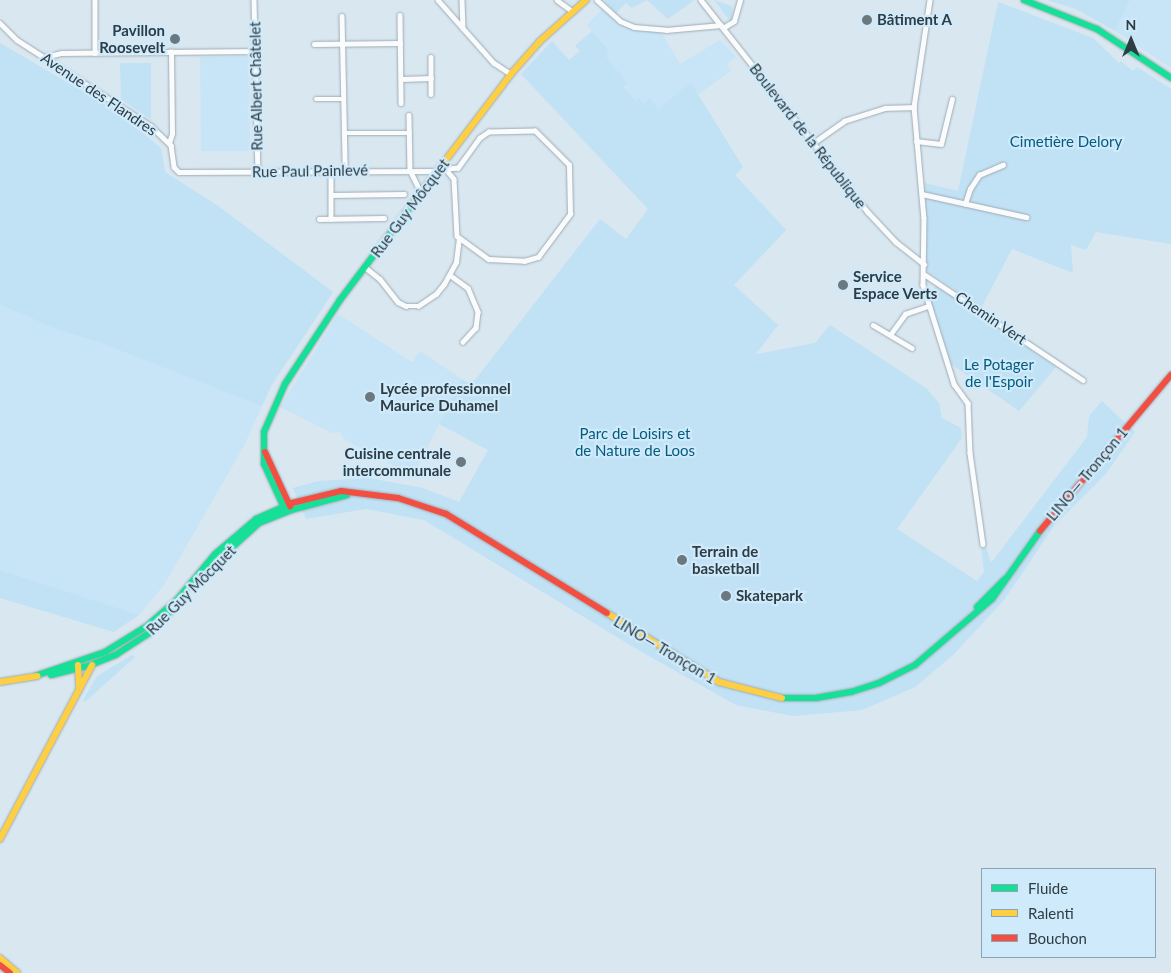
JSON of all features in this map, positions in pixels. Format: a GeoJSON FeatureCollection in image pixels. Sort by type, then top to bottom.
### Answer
{"type":"FeatureCollection","features":[{"type":"Feature","properties":{"kind":"main road","name":"Rue Guy Môcquet"},"geometry":{"type":"LineString","coordinates":[[287,508],[263,460],[263,436],[288,378],[365,267],[511,74],[572,11],[586,0]]}},
{"type":"Feature","properties":{"kind":"main road"},"geometry":{"type":"LineString","coordinates":[[1024,0],[1097,29],[1171,78]]}},
{"type":"Feature","properties":{"kind":"main road","name":"LINO— Tronçon 1"},"geometry":{"type":"LineString","coordinates":[[287,508],[361,493],[405,499],[446,514],[698,672],[757,694],[809,698],[843,694],[872,686],[922,659],[1000,591],[1049,519],[1171,375]]}},
{"type":"Feature","properties":{"kind":"main road","name":"Rue Guy Môcquet"},"geometry":{"type":"LineString","coordinates":[[79,665],[92,665],[149,633],[224,552],[256,525],[287,508]]}},
{"type":"Feature","properties":{"kind":"main road","name":"Rue Guy Môcquet"},"geometry":{"type":"LineString","coordinates":[[0,682],[79,665],[119,645],[152,622],[176,600],[215,554],[246,526],[287,508]]}},
{"type":"Feature","properties":{"kind":"main road"},"geometry":{"type":"LineString","coordinates":[[79,665],[79,691]]}},
{"type":"Feature","properties":{"kind":"main road"},"geometry":{"type":"LineString","coordinates":[[0,839],[92,665]]}},
{"type":"Feature","properties":{"kind":"main road"},"geometry":{"type":"LineString","coordinates":[[0,958],[17,973]]}},
{"type":"Feature","properties":{"kind":"main road"},"geometry":{"type":"LineString","coordinates":[[0,965],[10,973]]}},
{"type":"Feature","properties":{"kind":"street"},"geometry":{"type":"LineString","coordinates":[[95,0],[95,53]]}},
{"type":"Feature","properties":{"kind":"street","name":"Rue Albert Châtelet"},"geometry":{"type":"LineString","coordinates":[[254,0],[258,172]]}},
{"type":"Feature","properties":{"kind":"street"},"geometry":{"type":"LineString","coordinates":[[438,0],[494,63],[511,74]]}},
{"type":"Feature","properties":{"kind":"street"},"geometry":{"type":"LineString","coordinates":[[462,0],[463,28]]}},
{"type":"Feature","properties":{"kind":"street"},"geometry":{"type":"LineString","coordinates":[[558,0],[572,11]]}},
{"type":"Feature","properties":{"kind":"street"},"geometry":{"type":"LineString","coordinates":[[598,0],[623,24],[666,30],[722,27],[734,21],[740,0]]}},
{"type":"Feature","properties":{"kind":"street","name":"Boulevard de la République"},"geometry":{"type":"LineString","coordinates":[[701,0],[885,231],[924,264]]}},
{"type":"Feature","properties":{"kind":"street"},"geometry":{"type":"LineString","coordinates":[[930,0],[914,107],[922,194],[923,281],[928,306],[955,389],[968,405],[969,449],[983,544]]}},
{"type":"Feature","properties":{"kind":"street"},"geometry":{"type":"LineString","coordinates":[[400,15],[401,102]]}},
{"type":"Feature","properties":{"kind":"street"},"geometry":{"type":"LineString","coordinates":[[342,16],[345,165]]}},
{"type":"Feature","properties":{"kind":"street","name":"Avenue des Flandres"},"geometry":{"type":"LineString","coordinates":[[0,23],[17,40],[143,120],[169,143],[174,167],[182,172]]}},
{"type":"Feature","properties":{"kind":"street"},"geometry":{"type":"LineString","coordinates":[[314,44],[400,43]]}},
{"type":"Feature","properties":{"kind":"street"},"geometry":{"type":"LineString","coordinates":[[169,143],[171,52]]}},
{"type":"Feature","properties":{"kind":"street"},"geometry":{"type":"LineString","coordinates":[[44,56],[95,53],[256,52]]}},
{"type":"Feature","properties":{"kind":"street"},"geometry":{"type":"LineString","coordinates":[[431,57],[431,94]]}},
{"type":"Feature","properties":{"kind":"street"},"geometry":{"type":"LineString","coordinates":[[401,79],[431,78]]}},
{"type":"Feature","properties":{"kind":"street"},"geometry":{"type":"LineString","coordinates":[[316,99],[344,99]]}},
{"type":"Feature","properties":{"kind":"street"},"geometry":{"type":"LineString","coordinates":[[916,141],[941,144],[952,99]]}},
{"type":"Feature","properties":{"kind":"street"},"geometry":{"type":"LineString","coordinates":[[814,143],[844,120],[885,108],[914,107]]}},
{"type":"Feature","properties":{"kind":"street"},"geometry":{"type":"LineString","coordinates":[[410,114],[410,170],[420,193]]}},
{"type":"Feature","properties":{"kind":"street"},"geometry":{"type":"LineString","coordinates":[[440,168],[458,168],[480,138],[489,132],[529,130],[539,134],[566,162],[571,172],[570,214],[538,257],[530,260],[491,260],[459,240]]}},
{"type":"Feature","properties":{"kind":"street"},"geometry":{"type":"LineString","coordinates":[[344,134],[410,133]]}},
{"type":"Feature","properties":{"kind":"street"},"geometry":{"type":"LineString","coordinates":[[965,204],[970,189],[979,175],[1003,165]]}},
{"type":"Feature","properties":{"kind":"street","name":"Rue Paul Painlevé"},"geometry":{"type":"LineString","coordinates":[[182,172],[410,170],[440,168]]}},
{"type":"Feature","properties":{"kind":"street"},"geometry":{"type":"LineString","coordinates":[[365,267],[380,279],[398,302],[410,307],[436,294],[450,275],[458,256],[459,240],[454,230],[454,179],[448,169]]}},
{"type":"Feature","properties":{"kind":"street"},"geometry":{"type":"LineString","coordinates":[[330,171],[331,218]]}},
{"type":"Feature","properties":{"kind":"street"},"geometry":{"type":"LineString","coordinates":[[331,195],[404,194]]}},
{"type":"Feature","properties":{"kind":"street"},"geometry":{"type":"LineString","coordinates":[[922,194],[1026,217]]}},
{"type":"Feature","properties":{"kind":"street"},"geometry":{"type":"LineString","coordinates":[[319,219],[384,218]]}},
{"type":"Feature","properties":{"kind":"street","name":"Chemin Vert"},"geometry":{"type":"LineString","coordinates":[[924,274],[1083,380]]}},
{"type":"Feature","properties":{"kind":"street"},"geometry":{"type":"LineString","coordinates":[[450,275],[468,288],[478,312],[476,328],[463,342]]}},
{"type":"Feature","properties":{"kind":"street"},"geometry":{"type":"LineString","coordinates":[[890,335],[905,314],[928,306]]}},
{"type":"Feature","properties":{"kind":"street"},"geometry":{"type":"LineString","coordinates":[[873,325],[912,348]]}},
{"type":"Feature","properties":{"kind":"shaded area"},"geometry":{"type":"Polygon","coordinates":[[[1130,0],[1171,0],[1171,68],[1115,31],[1130,0]]]}},
{"type":"Feature","properties":{"kind":"shaded area"},"geometry":{"type":"Polygon","coordinates":[[[602,9],[627,28],[662,33],[680,64],[720,40],[736,57],[727,64],[731,71],[697,95],[691,84],[658,109],[636,101],[624,86],[627,83],[606,56],[610,52],[587,25],[602,9]]]}},
{"type":"Feature","properties":{"kind":"shaded area"},"geometry":{"type":"Polygon","coordinates":[[[0,43],[114,110],[161,148],[165,172],[218,206],[333,292],[271,386],[244,446],[164,585],[139,615],[0,570],[0,43]]]}},
{"type":"Feature","properties":{"kind":"shaded area"},"geometry":{"type":"Polygon","coordinates":[[[249,56],[250,151],[201,151],[200,57],[249,56]]]}},
{"type":"Feature","properties":{"kind":"shaded area","name":"Lycée professionnel Maurice Duhamel"},"geometry":{"type":"Polygon","coordinates":[[[338,314],[412,362],[420,351],[462,379],[413,476],[345,440],[340,432],[332,433],[280,407],[338,314]]]}},
{"type":"Feature","properties":{"kind":"green space"},"geometry":{"type":"Polygon","coordinates":[[[604,0],[647,0],[632,8],[626,3],[616,13],[604,0]]]}},
{"type":"Feature","properties":{"kind":"green space"},"geometry":{"type":"Polygon","coordinates":[[[647,0],[692,0],[693,1],[668,19],[647,0]]]}},
{"type":"Feature","properties":{"kind":"green space"},"geometry":{"type":"Polygon","coordinates":[[[714,0],[732,6],[733,18],[730,21],[714,0]]]}},
{"type":"Feature","properties":{"kind":"green space"},"geometry":{"type":"Polygon","coordinates":[[[1047,0],[1130,0],[1115,31],[1076,9],[1047,0]]]}},
{"type":"Feature","properties":{"kind":"green space","name":"Cimetière Delory"},"geometry":{"type":"Polygon","coordinates":[[[998,2],[1093,38],[1119,63],[1121,61],[1133,71],[1137,67],[1171,89],[1171,244],[1096,232],[1086,250],[1071,245],[1073,273],[1012,249],[981,308],[927,271],[925,183],[958,191],[998,2]]]}},
{"type":"Feature","properties":{"kind":"green space","name":"Parc de Loisirs et de Nature de Loos"},"geometry":{"type":"Polygon","coordinates":[[[592,31],[610,52],[606,56],[627,83],[624,87],[636,101],[639,98],[643,104],[650,98],[658,109],[691,83],[743,167],[735,175],[786,230],[734,285],[778,325],[756,354],[815,343],[830,325],[926,388],[939,403],[942,418],[961,428],[962,438],[897,529],[977,581],[984,572],[981,546],[985,544],[991,563],[1087,437],[1089,416],[1102,401],[1135,432],[1105,475],[1054,526],[1004,600],[953,655],[915,687],[862,710],[793,716],[736,705],[640,651],[424,520],[366,509],[306,519],[293,488],[318,481],[369,478],[423,488],[459,502],[488,450],[439,424],[462,379],[468,383],[475,380],[600,219],[626,239],[648,209],[521,74],[552,41],[569,60],[580,51],[575,46],[592,31]]]}},
{"type":"Feature","properties":{"kind":"green space"},"geometry":{"type":"Polygon","coordinates":[[[0,43],[114,110],[161,148],[165,172],[218,206],[333,292],[271,386],[262,406],[99,342],[56,329],[0,304],[0,43]]]}},
{"type":"Feature","properties":{"kind":"green space"},"geometry":{"type":"Polygon","coordinates":[[[120,63],[151,63],[151,120],[121,99],[120,63]]]}},
{"type":"Feature","properties":{"kind":"green space","name":"Le Potager de l'Espoir"},"geometry":{"type":"Polygon","coordinates":[[[937,284],[1056,367],[1019,411],[951,364],[929,296],[937,284]]]}},
{"type":"Feature","properties":{"kind":"green space"},"geometry":{"type":"Polygon","coordinates":[[[0,570],[139,615],[114,632],[0,598],[0,570]]]}},
{"type":"Feature","properties":{"kind":"green space"},"geometry":{"type":"Polygon","coordinates":[[[132,655],[135,657],[85,702],[83,700],[97,676],[132,655]]]}},
{"type":"Feature","properties":{"kind":"traffic: fast"},"geometry":{"type":"LineString","coordinates":[[1024,0],[1097,29],[1171,78]]}},
{"type":"Feature","properties":{"kind":"traffic: fast"},"geometry":{"type":"LineString","coordinates":[[286,512],[264,464],[264,432],[285,384],[340,300],[426,186]]}},
{"type":"Feature","properties":{"kind":"traffic: fast"},"geometry":{"type":"LineString","coordinates":[[204,573],[259,523],[291,510],[347,495]]}},
{"type":"Feature","properties":{"kind":"traffic: fast"},"geometry":{"type":"LineString","coordinates":[[35,676],[105,652],[147,626],[176,601],[215,554],[256,519],[292,503]]}},
{"type":"Feature","properties":{"kind":"traffic: fast"},"geometry":{"type":"LineString","coordinates":[[782,698],[816,698],[851,692],[879,683],[915,665],[992,599],[1040,531]]}},
{"type":"Feature","properties":{"kind":"traffic: fast"},"geometry":{"type":"LineString","coordinates":[[977,607],[1005,579]]}},
{"type":"Feature","properties":{"kind":"traffic: fast"},"geometry":{"type":"LineString","coordinates":[[51,675],[88,666],[117,654],[149,633],[177,605]]}},
{"type":"Feature","properties":{"kind":"traffic: slow"},"geometry":{"type":"LineString","coordinates":[[426,186],[511,74],[540,41],[586,0]]}},
{"type":"Feature","properties":{"kind":"traffic: slow"},"geometry":{"type":"LineString","coordinates":[[607,613],[719,682],[782,698]]}},
{"type":"Feature","properties":{"kind":"traffic: slow"},"geometry":{"type":"LineString","coordinates":[[78,665],[79,687]]}},
{"type":"Feature","properties":{"kind":"traffic: slow"},"geometry":{"type":"LineString","coordinates":[[0,839],[92,665]]}},
{"type":"Feature","properties":{"kind":"traffic: slow"},"geometry":{"type":"LineString","coordinates":[[0,682],[38,676]]}},
{"type":"Feature","properties":{"kind":"traffic: slow"},"geometry":{"type":"LineString","coordinates":[[0,958],[17,973]]}},
{"type":"Feature","properties":{"kind":"traffic: jam"},"geometry":{"type":"LineString","coordinates":[[1040,531],[1171,375]]}},
{"type":"Feature","properties":{"kind":"traffic: jam"},"geometry":{"type":"LineString","coordinates":[[265,452],[290,506]]}},
{"type":"Feature","properties":{"kind":"traffic: jam"},"geometry":{"type":"LineString","coordinates":[[292,503],[341,491],[398,498],[446,514],[607,613]]}},
{"type":"Feature","properties":{"kind":"traffic: jam"},"geometry":{"type":"LineString","coordinates":[[0,965],[10,973]]}},
{"type":"Feature","properties":{"kind":"place","name":"Bâtiment A"},"geometry":{"type":"Point","coordinates":[867,20]}},
{"type":"Feature","properties":{"kind":"place","name":"Pavillon Roosevelt"},"geometry":{"type":"Point","coordinates":[175,39]}},
{"type":"Feature","properties":{"kind":"place","name":"Service Espace Verts"},"geometry":{"type":"Point","coordinates":[843,285]}},
{"type":"Feature","properties":{"kind":"place","name":"Lycée professionnel Maurice Duhamel"},"geometry":{"type":"Point","coordinates":[370,397]}},
{"type":"Feature","properties":{"kind":"place","name":"Cuisine centrale intercommunale"},"geometry":{"type":"Point","coordinates":[461,462]}},
{"type":"Feature","properties":{"kind":"place","name":"Terrain de basketball"},"geometry":{"type":"Point","coordinates":[682,560]}},
{"type":"Feature","properties":{"kind":"place","name":"Skatepark"},"geometry":{"type":"Point","coordinates":[726,596]}}]}
